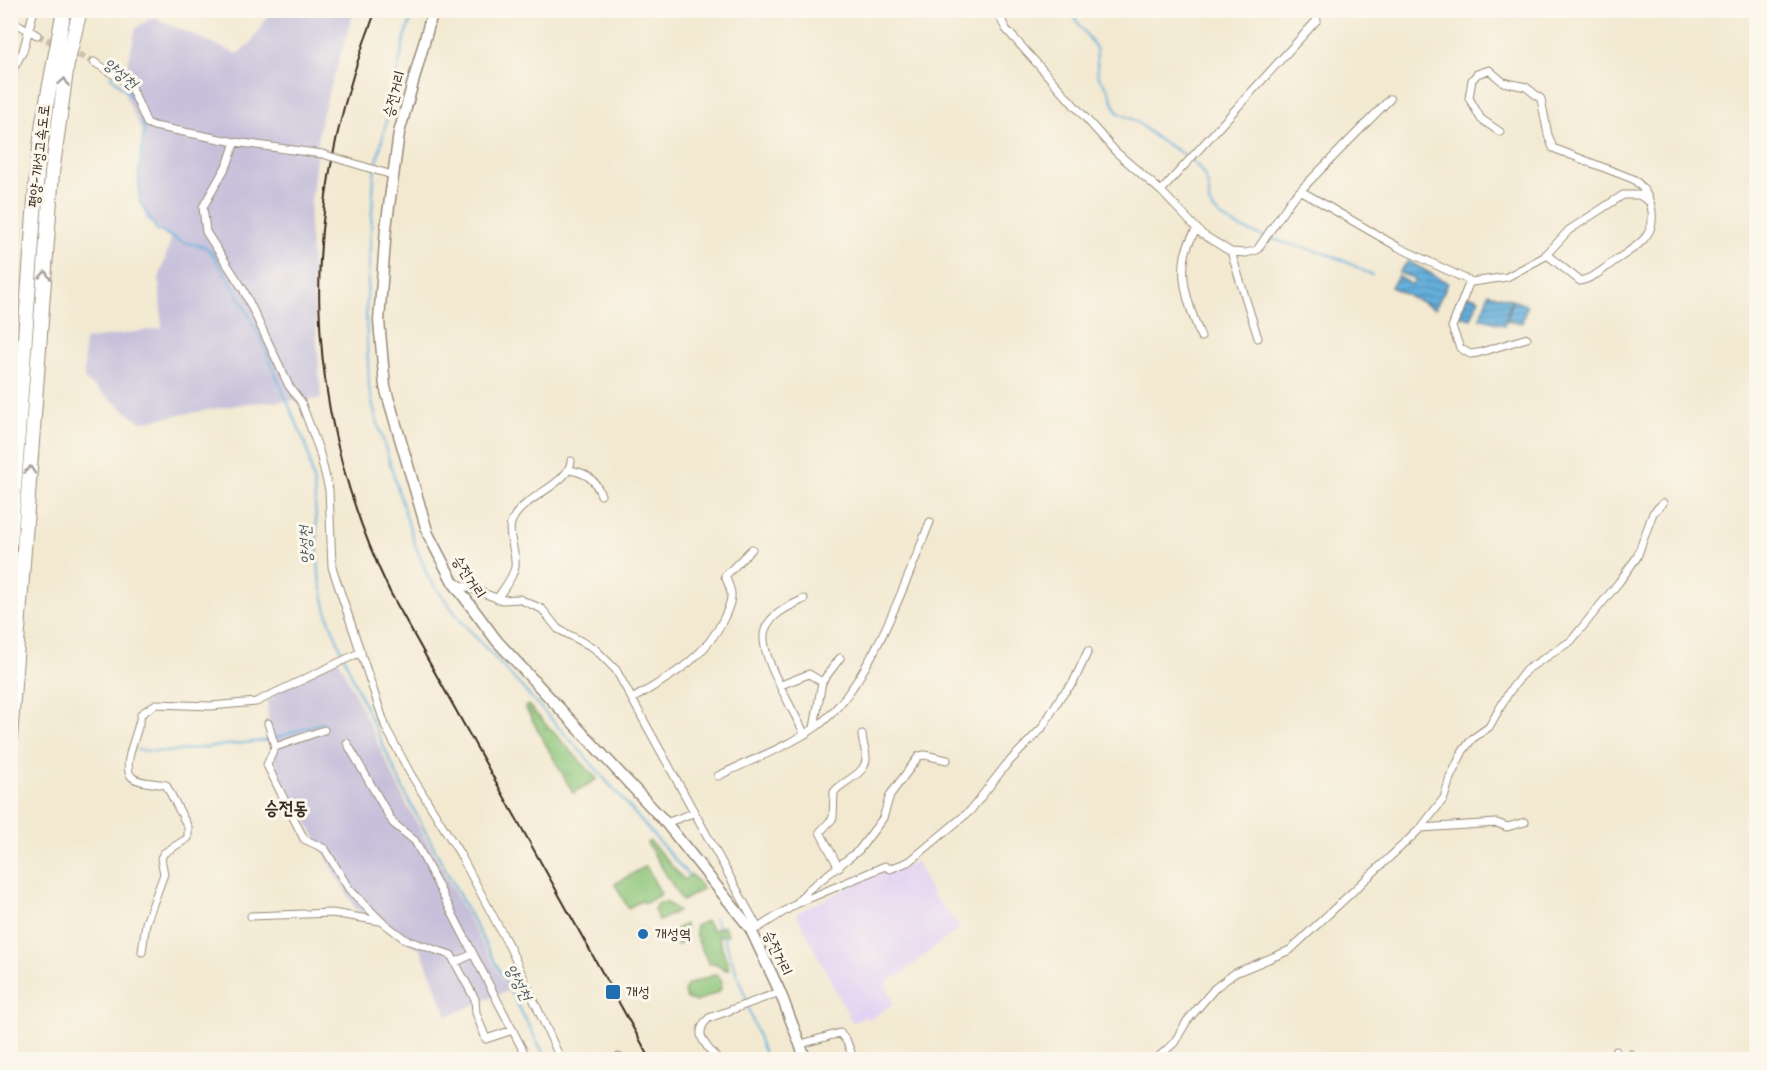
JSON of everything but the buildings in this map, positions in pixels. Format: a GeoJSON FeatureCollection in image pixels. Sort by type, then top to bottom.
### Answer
{"type":"FeatureCollection","features":[{"type":"Feature","properties":{"kind":"highway","name":"평양-개성고속도로"},"geometry":{"type":"LineString","coordinates":[[10,542],[37,173],[48,91],[64,10]]}},
{"type":"Feature","properties":{"kind":"highway","name":"평양-개성고속도로"},"geometry":{"type":"LineString","coordinates":[[10,738],[52,173],[67,64],[80,10]]}},
{"type":"Feature","properties":{"kind":"main road","name":"승전거리"},"geometry":{"type":"LineString","coordinates":[[434,10],[399,133],[380,281],[379,321],[385,387],[428,534],[453,582],[497,641],[666,822],[754,928],[807,1059]]}},
{"type":"Feature","properties":{"kind":"street"},"geometry":{"type":"LineString","coordinates":[[10,75],[23,51],[34,10]]}},
{"type":"Feature","properties":{"kind":"street"},"geometry":{"type":"LineString","coordinates":[[996,10],[1006,29],[1116,152],[1161,191],[1197,229],[1231,252],[1246,253],[1257,250],[1291,200],[1390,99]]}},
{"type":"Feature","properties":{"kind":"street"},"geometry":{"type":"LineString","coordinates":[[10,20],[37,35]]}},
{"type":"Feature","properties":{"kind":"street"},"geometry":{"type":"LineString","coordinates":[[1161,191],[1317,21]]}},
{"type":"Feature","properties":{"kind":"street"},"geometry":{"type":"LineString","coordinates":[[94,62],[129,86],[147,123],[235,142],[322,154],[392,175]]}},
{"type":"Feature","properties":{"kind":"street"},"geometry":{"type":"LineString","coordinates":[[1500,132],[1481,119],[1469,98],[1472,80],[1484,71],[1489,70],[1508,84],[1526,87],[1541,99],[1553,148],[1633,179],[1643,186],[1650,202],[1651,224],[1644,239],[1592,278],[1580,281],[1546,254]]}},
{"type":"Feature","properties":{"kind":"street"},"geometry":{"type":"LineString","coordinates":[[235,142],[228,163],[203,207],[206,232],[243,289],[289,386],[301,402],[319,450],[329,490],[332,567],[386,728],[410,773],[460,854],[506,941],[561,1059]]}},
{"type":"Feature","properties":{"kind":"street"},"geometry":{"type":"LineString","coordinates":[[1301,191],[1398,247],[1470,281],[1507,277],[1546,254],[1569,230],[1623,195],[1639,195],[1650,202]]}},
{"type":"Feature","properties":{"kind":"street"},"geometry":{"type":"LineString","coordinates":[[1197,229],[1184,255],[1182,270],[1187,299],[1201,337]]}},
{"type":"Feature","properties":{"kind":"street"},"geometry":{"type":"LineString","coordinates":[[1231,252],[1258,338]]}},
{"type":"Feature","properties":{"kind":"street"},"geometry":{"type":"LineString","coordinates":[[1470,281],[1453,320],[1454,334],[1460,348],[1470,354],[1478,353],[1527,338]]}},
{"type":"Feature","properties":{"kind":"street"},"geometry":{"type":"LineString","coordinates":[[497,598],[515,568],[510,533],[512,518],[535,495],[563,477],[570,470],[571,460]]}},
{"type":"Feature","properties":{"kind":"street"},"geometry":{"type":"LineString","coordinates":[[570,470],[583,472],[593,479],[601,495]]}},
{"type":"Feature","properties":{"kind":"street"},"geometry":{"type":"LineString","coordinates":[[1155,1059],[1174,1043],[1187,1021],[1215,988],[1235,973],[1290,950],[1421,828],[1444,798],[1450,778],[1463,751],[1472,739],[1489,727],[1509,692],[1526,670],[1571,641],[1590,622],[1606,595],[1619,582],[1637,557],[1653,513],[1663,503]]}},
{"type":"Feature","properties":{"kind":"street"},"geometry":{"type":"LineString","coordinates":[[718,776],[814,728],[841,702],[875,651],[930,522]]}},
{"type":"Feature","properties":{"kind":"street"},"geometry":{"type":"LineString","coordinates":[[632,699],[672,677],[699,656],[719,628],[730,603],[732,595],[725,576],[752,549]]}},
{"type":"Feature","properties":{"kind":"street"},"geometry":{"type":"LineString","coordinates":[[453,582],[508,601],[519,599],[542,609],[558,629],[594,648],[616,670],[754,928],[796,904],[885,866],[890,869],[910,861],[934,844],[970,811],[1006,765],[1042,728],[1061,696],[1073,683],[1088,651]]}},
{"type":"Feature","properties":{"kind":"street"},"geometry":{"type":"LineString","coordinates":[[804,599],[782,610],[765,629],[764,647],[804,733]]}},
{"type":"Feature","properties":{"kind":"street"},"geometry":{"type":"LineString","coordinates":[[142,952],[146,923],[164,874],[161,858],[164,853],[188,838],[188,827],[175,798],[166,785],[134,779],[126,767],[140,727],[141,714],[156,704],[212,706],[256,702],[361,652]]}},
{"type":"Feature","properties":{"kind":"street"},"geometry":{"type":"LineString","coordinates":[[814,728],[822,682],[840,658]]}},
{"type":"Feature","properties":{"kind":"street"},"geometry":{"type":"LineString","coordinates":[[781,686],[809,674],[822,682]]}},
{"type":"Feature","properties":{"kind":"street"},"geometry":{"type":"LineString","coordinates":[[268,723],[274,746],[267,765],[304,839],[325,849],[349,889],[381,921],[406,940],[451,955],[475,999],[476,1013],[486,1039],[513,1030]]}},
{"type":"Feature","properties":{"kind":"street"},"geometry":{"type":"LineString","coordinates":[[274,746],[324,730]]}},
{"type":"Feature","properties":{"kind":"street"},"geometry":{"type":"LineString","coordinates":[[839,868],[820,832],[833,818],[834,792],[856,776],[864,765],[866,759],[862,734]]}},
{"type":"Feature","properties":{"kind":"street"},"geometry":{"type":"LineString","coordinates":[[346,743],[393,823],[416,842],[528,1059]]}},
{"type":"Feature","properties":{"kind":"street"},"geometry":{"type":"LineString","coordinates":[[796,904],[808,890],[839,868],[859,850],[883,818],[890,795],[919,756],[947,760]]}},
{"type":"Feature","properties":{"kind":"street"},"geometry":{"type":"LineString","coordinates":[[666,822],[693,813]]}},
{"type":"Feature","properties":{"kind":"street"},"geometry":{"type":"LineString","coordinates":[[1421,828],[1497,823],[1507,826],[1525,822]]}},
{"type":"Feature","properties":{"kind":"street"},"geometry":{"type":"LineString","coordinates":[[251,916],[332,913],[381,921]]}},
{"type":"Feature","properties":{"kind":"street"},"geometry":{"type":"LineString","coordinates":[[456,962],[473,954]]}},
{"type":"Feature","properties":{"kind":"street"},"geometry":{"type":"LineString","coordinates":[[718,1059],[706,1047],[700,1030],[709,1018],[780,992]]}},
{"type":"Feature","properties":{"kind":"street"},"geometry":{"type":"LineString","coordinates":[[801,1044],[840,1033],[847,1042],[854,1059]]}},
{"type":"Feature","properties":{"kind":"street"},"geometry":{"type":"LineString","coordinates":[[1616,1051],[1616,1059]]}},
{"type":"Feature","properties":{"kind":"street"},"geometry":{"type":"LineString","coordinates":[[610,1059],[620,1057],[622,1059]]}},
{"type":"Feature","properties":{"kind":"shaded area"},"geometry":{"type":"Polygon","coordinates":[[[270,11],[354,11],[320,122],[309,221],[321,399],[248,403],[140,422],[84,379],[84,340],[162,328],[159,279],[171,239],[146,219],[139,190],[145,137],[125,95],[127,67],[136,28],[153,17],[237,54],[251,43],[270,11]]]}},
{"type":"Feature","properties":{"kind":"shaded area"},"geometry":{"type":"Polygon","coordinates":[[[337,656],[406,803],[508,991],[447,1016],[421,950],[355,908],[279,772],[270,746],[267,702],[288,683],[337,656]]]}},
{"type":"Feature","properties":{"kind":"shaded area"},"geometry":{"type":"Polygon","coordinates":[[[916,861],[932,894],[960,927],[900,975],[886,982],[893,1004],[870,1019],[866,1017],[852,1022],[796,913],[882,872],[897,870],[916,861]]]}},
{"type":"Feature","properties":{"kind":"green space"},"geometry":{"type":"Polygon","coordinates":[[[528,705],[597,779],[573,793],[525,707],[528,705]]]}},
{"type":"Feature","properties":{"kind":"green space"},"geometry":{"type":"Polygon","coordinates":[[[650,841],[684,880],[691,874],[703,889],[682,901],[647,843],[650,841]]]}},
{"type":"Feature","properties":{"kind":"green space"},"geometry":{"type":"Polygon","coordinates":[[[646,866],[661,894],[646,903],[641,901],[628,908],[615,884],[646,866]]]}},
{"type":"Feature","properties":{"kind":"green space"},"geometry":{"type":"Polygon","coordinates":[[[666,902],[678,911],[659,921],[654,909],[657,904],[666,902]]]}},
{"type":"Feature","properties":{"kind":"green space"},"geometry":{"type":"Polygon","coordinates":[[[706,921],[712,930],[724,926],[728,935],[718,936],[729,968],[726,970],[715,963],[709,964],[696,937],[695,926],[706,921]]]}},
{"type":"Feature","properties":{"kind":"green space"},"geometry":{"type":"Polygon","coordinates":[[[685,924],[686,938],[679,945],[674,944],[667,934],[685,924]]]}},
{"type":"Feature","properties":{"kind":"green space"},"geometry":{"type":"Polygon","coordinates":[[[716,974],[722,981],[720,991],[696,1002],[687,999],[684,992],[687,985],[716,974]]]}},
{"type":"Feature","properties":{"kind":"water"},"geometry":{"type":"Polygon","coordinates":[[[1408,261],[1448,283],[1435,309],[1391,287],[1398,276],[1412,285],[1415,279],[1399,273],[1408,261]]]}},
{"type":"Feature","properties":{"kind":"water"},"geometry":{"type":"Polygon","coordinates":[[[1489,293],[1511,299],[1504,325],[1480,318],[1489,293]]]}},
{"type":"Feature","properties":{"kind":"water"},"geometry":{"type":"Polygon","coordinates":[[[1468,295],[1479,299],[1471,319],[1459,315],[1468,295]]]}},
{"type":"Feature","properties":{"kind":"water"},"geometry":{"type":"Polygon","coordinates":[[[1512,300],[1527,305],[1522,323],[1507,321],[1512,300]]]}},
{"type":"Feature","properties":{"kind":"waterway"},"geometry":{"type":"LineString","coordinates":[[414,10],[405,37],[374,176],[366,316],[369,388],[413,539],[428,577],[461,621],[584,755],[688,875]]}},
{"type":"Feature","properties":{"kind":"waterway"},"geometry":{"type":"LineString","coordinates":[[1069,10],[1096,48],[1098,76],[1108,89],[1117,112],[1138,122],[1157,139],[1196,164],[1206,181],[1209,203],[1218,214],[1230,223],[1246,230],[1330,255],[1372,275]]}},
{"type":"Feature","properties":{"kind":"waterway","name":"양성천"},"geometry":{"type":"LineString","coordinates":[[10,24],[19,29]]}},
{"type":"Feature","properties":{"kind":"waterway","name":"양성천"},"geometry":{"type":"LineString","coordinates":[[110,76],[132,96]]}},
{"type":"Feature","properties":{"kind":"waterway","name":"양성천"},"geometry":{"type":"LineString","coordinates":[[142,120],[144,130],[139,175],[140,202],[157,230],[183,242],[206,247],[214,256],[243,303],[263,344],[307,448],[314,485],[319,574],[328,617],[358,691],[407,797],[547,1060]]}},
{"type":"Feature","properties":{"kind":"waterway"},"geometry":{"type":"LineString","coordinates":[[137,750],[166,752],[270,740],[323,722]]}},
{"type":"Feature","properties":{"kind":"waterway"},"geometry":{"type":"LineString","coordinates":[[714,918],[719,927]]}},
{"type":"Feature","properties":{"kind":"waterway"},"geometry":{"type":"LineString","coordinates":[[723,936],[747,1001]]}},
{"type":"Feature","properties":{"kind":"waterway"},"geometry":{"type":"LineString","coordinates":[[748,1007],[766,1060]]}},
{"type":"Feature","properties":{"kind":"tunnel"},"geometry":{"type":"LineString","coordinates":[[37,35],[59,45]]}},
{"type":"Feature","properties":{"kind":"tunnel"},"geometry":{"type":"LineString","coordinates":[[69,50],[94,62]]}},
{"type":"Feature","properties":{"kind":"railway"},"geometry":{"type":"LineString","coordinates":[[376,10],[350,84],[332,158],[322,231],[319,303],[325,376],[338,448],[360,520],[390,592],[651,1060]]}},
{"type":"Feature","properties":{"kind":"place","name":"개성역"},"geometry":{"type":"Point","coordinates":[643,934]}},
{"type":"Feature","properties":{"kind":"place","name":"개성"},"geometry":{"type":"Point","coordinates":[613,992]}},
{"type":"Feature","properties":{"kind":"district","name":"승전동"},"geometry":{"type":"Point","coordinates":[286,808]}}]}
